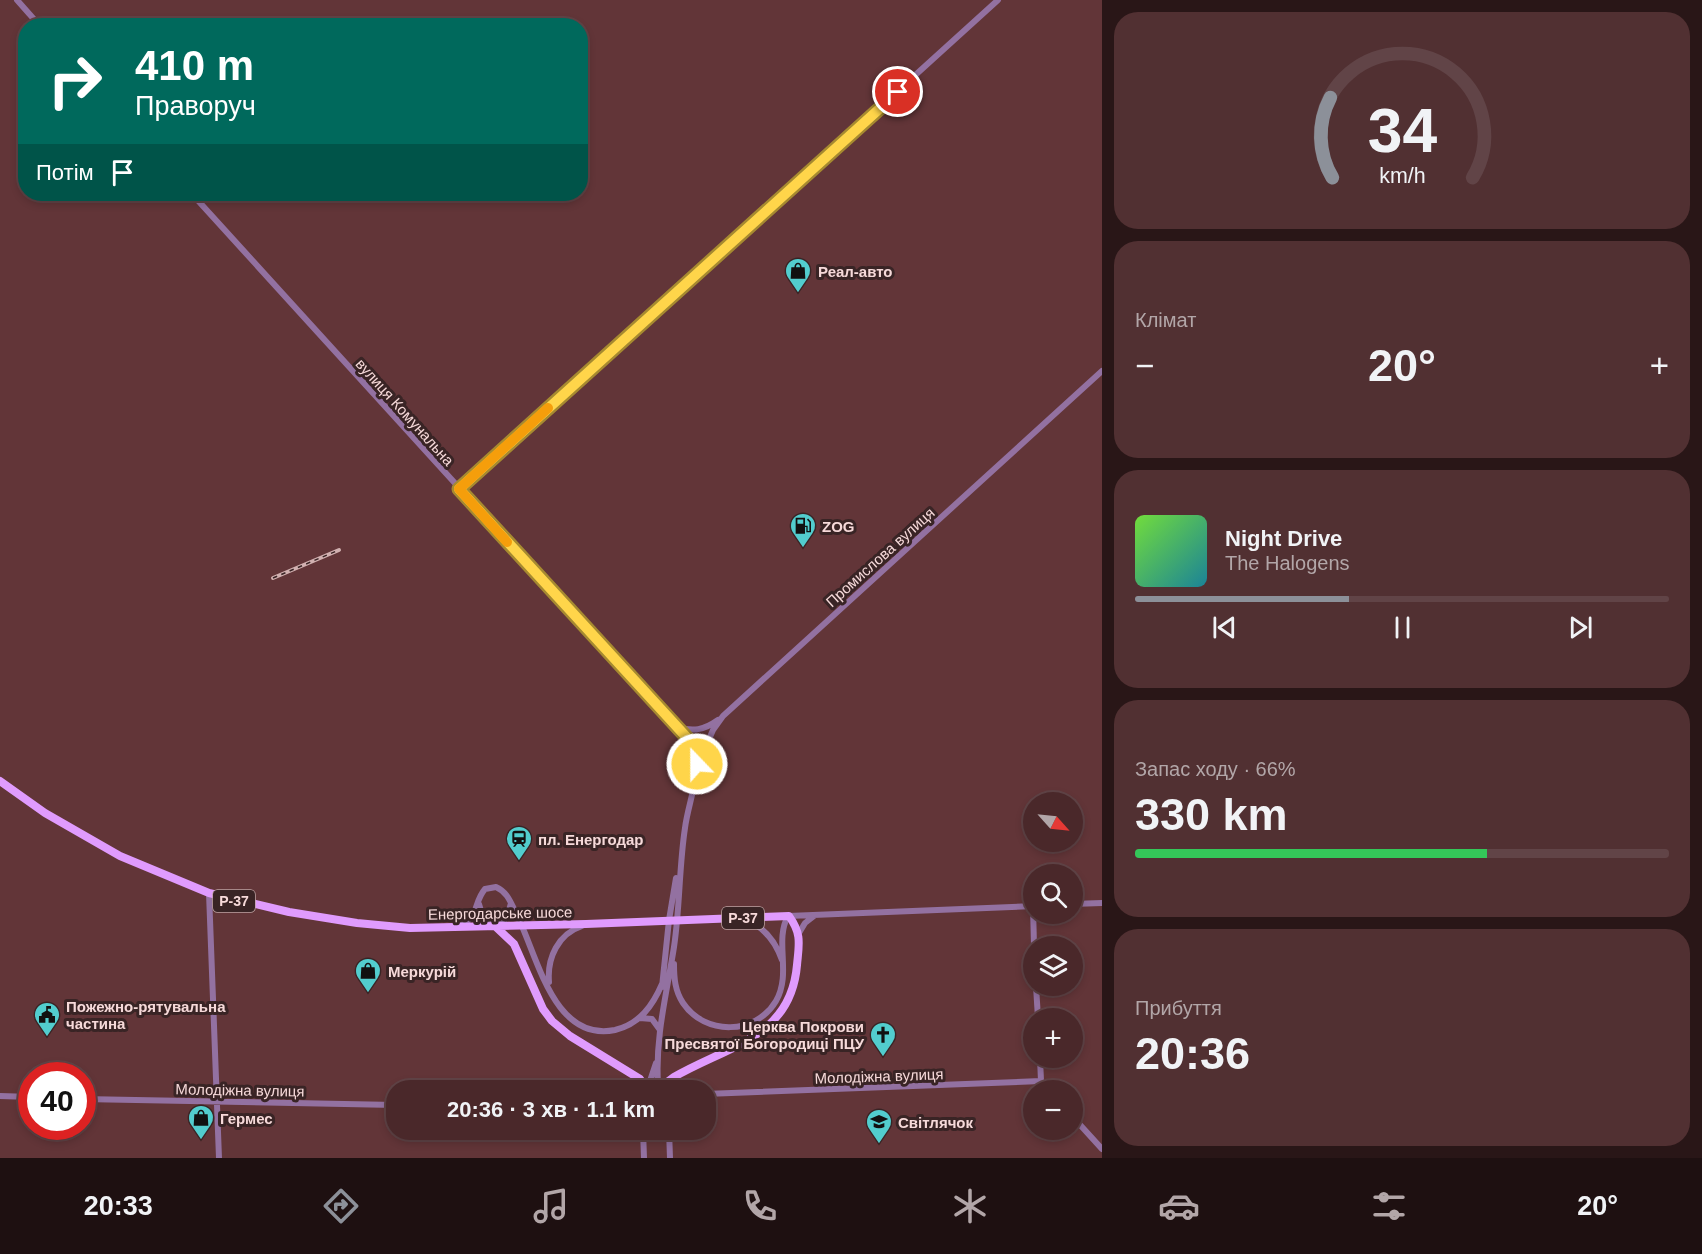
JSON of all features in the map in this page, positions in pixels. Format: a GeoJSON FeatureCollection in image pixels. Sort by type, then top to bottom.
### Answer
{"type":"FeatureCollection","features":[{"type":"Feature","properties":{"kind":"main road","name":"Енергодарське шосе"},"geometry":{"type":"LineString","coordinates":[[0,781],[45,813],[101,846],[154,871],[209,893],[289,912],[357,923],[410,928],[696,921],[789,916]]}},
{"type":"Feature","properties":{"kind":"main road"},"geometry":{"type":"LineString","coordinates":[[668,1080],[758,1034],[779,1016],[793,988],[796,973],[799,933],[789,916]]}},
{"type":"Feature","properties":{"kind":"main road"},"geometry":{"type":"LineString","coordinates":[[495,926],[510,938],[540,1003],[552,1021],[570,1036],[641,1080]]}},
{"type":"Feature","properties":{"kind":"street"},"geometry":{"type":"LineString","coordinates":[[17,0],[33,18]]}},
{"type":"Feature","properties":{"kind":"street"},"geometry":{"type":"LineString","coordinates":[[459,489],[998,0]]}},
{"type":"Feature","properties":{"kind":"street","name":"вулиця Комунальна"},"geometry":{"type":"LineString","coordinates":[[198,201],[690,741],[696,752],[696,774],[687,813],[681,860]]}},
{"type":"Feature","properties":{"kind":"street","name":"Промислова вулиця"},"geometry":{"type":"LineString","coordinates":[[696,774],[704,748],[723,716],[1102,371]]}},
{"type":"Feature","properties":{"kind":"street"},"geometry":{"type":"LineString","coordinates":[[675,726],[690,730],[701,729],[710,726],[723,716]]}},
{"type":"Feature","properties":{"kind":"street"},"geometry":{"type":"LineString","coordinates":[[660,1030],[674,945],[681,860]]}},
{"type":"Feature","properties":{"kind":"street"},"geometry":{"type":"LineString","coordinates":[[661,1080],[657,1060],[662,984],[670,910],[681,860]]}},
{"type":"Feature","properties":{"kind":"street"},"geometry":{"type":"LineString","coordinates":[[455,928],[470,919],[476,912],[482,892],[492,886],[503,891],[523,926],[558,1006],[567,1016],[587,1028],[600,1031],[626,1026],[639,1018],[653,1003],[662,984]]}},
{"type":"Feature","properties":{"kind":"street"},"geometry":{"type":"LineString","coordinates":[[209,893],[219,1158]]}},
{"type":"Feature","properties":{"kind":"street"},"geometry":{"type":"LineString","coordinates":[[479,901],[482,914],[495,926],[507,918],[511,903]]}},
{"type":"Feature","properties":{"kind":"street"},"geometry":{"type":"LineString","coordinates":[[1083,904],[1102,903]]}},
{"type":"Feature","properties":{"kind":"street","name":"Енергодарське шосе"},"geometry":{"type":"LineString","coordinates":[[789,916],[1023,906]]}},
{"type":"Feature","properties":{"kind":"street"},"geometry":{"type":"LineString","coordinates":[[799,933],[805,923],[815,915]]}},
{"type":"Feature","properties":{"kind":"street"},"geometry":{"type":"LineString","coordinates":[[674,945],[674,979],[680,998],[696,1017],[717,1026],[739,1026],[763,1015],[780,993],[784,980],[784,924],[789,916]]}},
{"type":"Feature","properties":{"kind":"street"},"geometry":{"type":"LineString","coordinates":[[743,918],[759,926],[769,935],[779,953],[784,969]]}},
{"type":"Feature","properties":{"kind":"street"},"geometry":{"type":"LineString","coordinates":[[550,991],[549,972],[555,948],[570,931],[586,924]]}},
{"type":"Feature","properties":{"kind":"street"},"geometry":{"type":"LineString","coordinates":[[784,941],[798,942]]}},
{"type":"Feature","properties":{"kind":"street"},"geometry":{"type":"LineString","coordinates":[[516,948],[530,944]]}},
{"type":"Feature","properties":{"kind":"street"},"geometry":{"type":"LineString","coordinates":[[639,1018],[652,1019],[660,1030]]}},
{"type":"Feature","properties":{"kind":"street"},"geometry":{"type":"LineString","coordinates":[[648,1080],[657,1060]]}},
{"type":"Feature","properties":{"kind":"street","name":"Молодіжна вулиця"},"geometry":{"type":"LineString","coordinates":[[716,1094],[1023,1082]]}},
{"type":"Feature","properties":{"kind":"street"},"geometry":{"type":"LineString","coordinates":[[0,1096],[18,1097]]}},
{"type":"Feature","properties":{"kind":"street","name":"Молодіжна вулиця"},"geometry":{"type":"LineString","coordinates":[[96,1099],[386,1105]]}},
{"type":"Feature","properties":{"kind":"street"},"geometry":{"type":"LineString","coordinates":[[1083,1128],[1102,1149]]}},
{"type":"Feature","properties":{"kind":"street"},"geometry":{"type":"LineString","coordinates":[[643,1140],[644,1158]]}},
{"type":"Feature","properties":{"kind":"street"},"geometry":{"type":"LineString","coordinates":[[669,1140],[670,1158]]}},
{"type":"Feature","properties":{"kind":"railway"},"geometry":{"type":"LineString","coordinates":[[273,578],[339,550]]}},
{"type":"Feature","properties":{"kind":"slow traffic"},"geometry":{"type":"LineString","coordinates":[[507,542],[459,489],[548,408]]}},
{"type":"Feature","properties":{"kind":"place","name":"Реал-авто"},"geometry":{"type":"Point","coordinates":[798,294]}},
{"type":"Feature","properties":{"kind":"place","name":"ZOG"},"geometry":{"type":"Point","coordinates":[803,549]}},
{"type":"Feature","properties":{"kind":"place","name":"пл. Енергодар"},"geometry":{"type":"Point","coordinates":[519,862]}},
{"type":"Feature","properties":{"kind":"place","name":"Меркурій"},"geometry":{"type":"Point","coordinates":[368,994]}},
{"type":"Feature","properties":{"kind":"place","name":"Пожежно-рятувальна частина"},"geometry":{"type":"Point","coordinates":[47,1038]}},
{"type":"Feature","properties":{"kind":"place","name":"Церква Покрови Пресвятої Богородиці ПЦУ"},"geometry":{"type":"Point","coordinates":[883,1058]}},
{"type":"Feature","properties":{"kind":"place","name":"Гермес"},"geometry":{"type":"Point","coordinates":[201,1141]}},
{"type":"Feature","properties":{"kind":"place","name":"Світлячок"},"geometry":{"type":"Point","coordinates":[879,1145]}},
{"type":"Feature","properties":{"kind":"route"},"geometry":{"type":"LineString","coordinates":[[697,764],[696,752],[690,741],[459,489],[898,92]]}}]}
